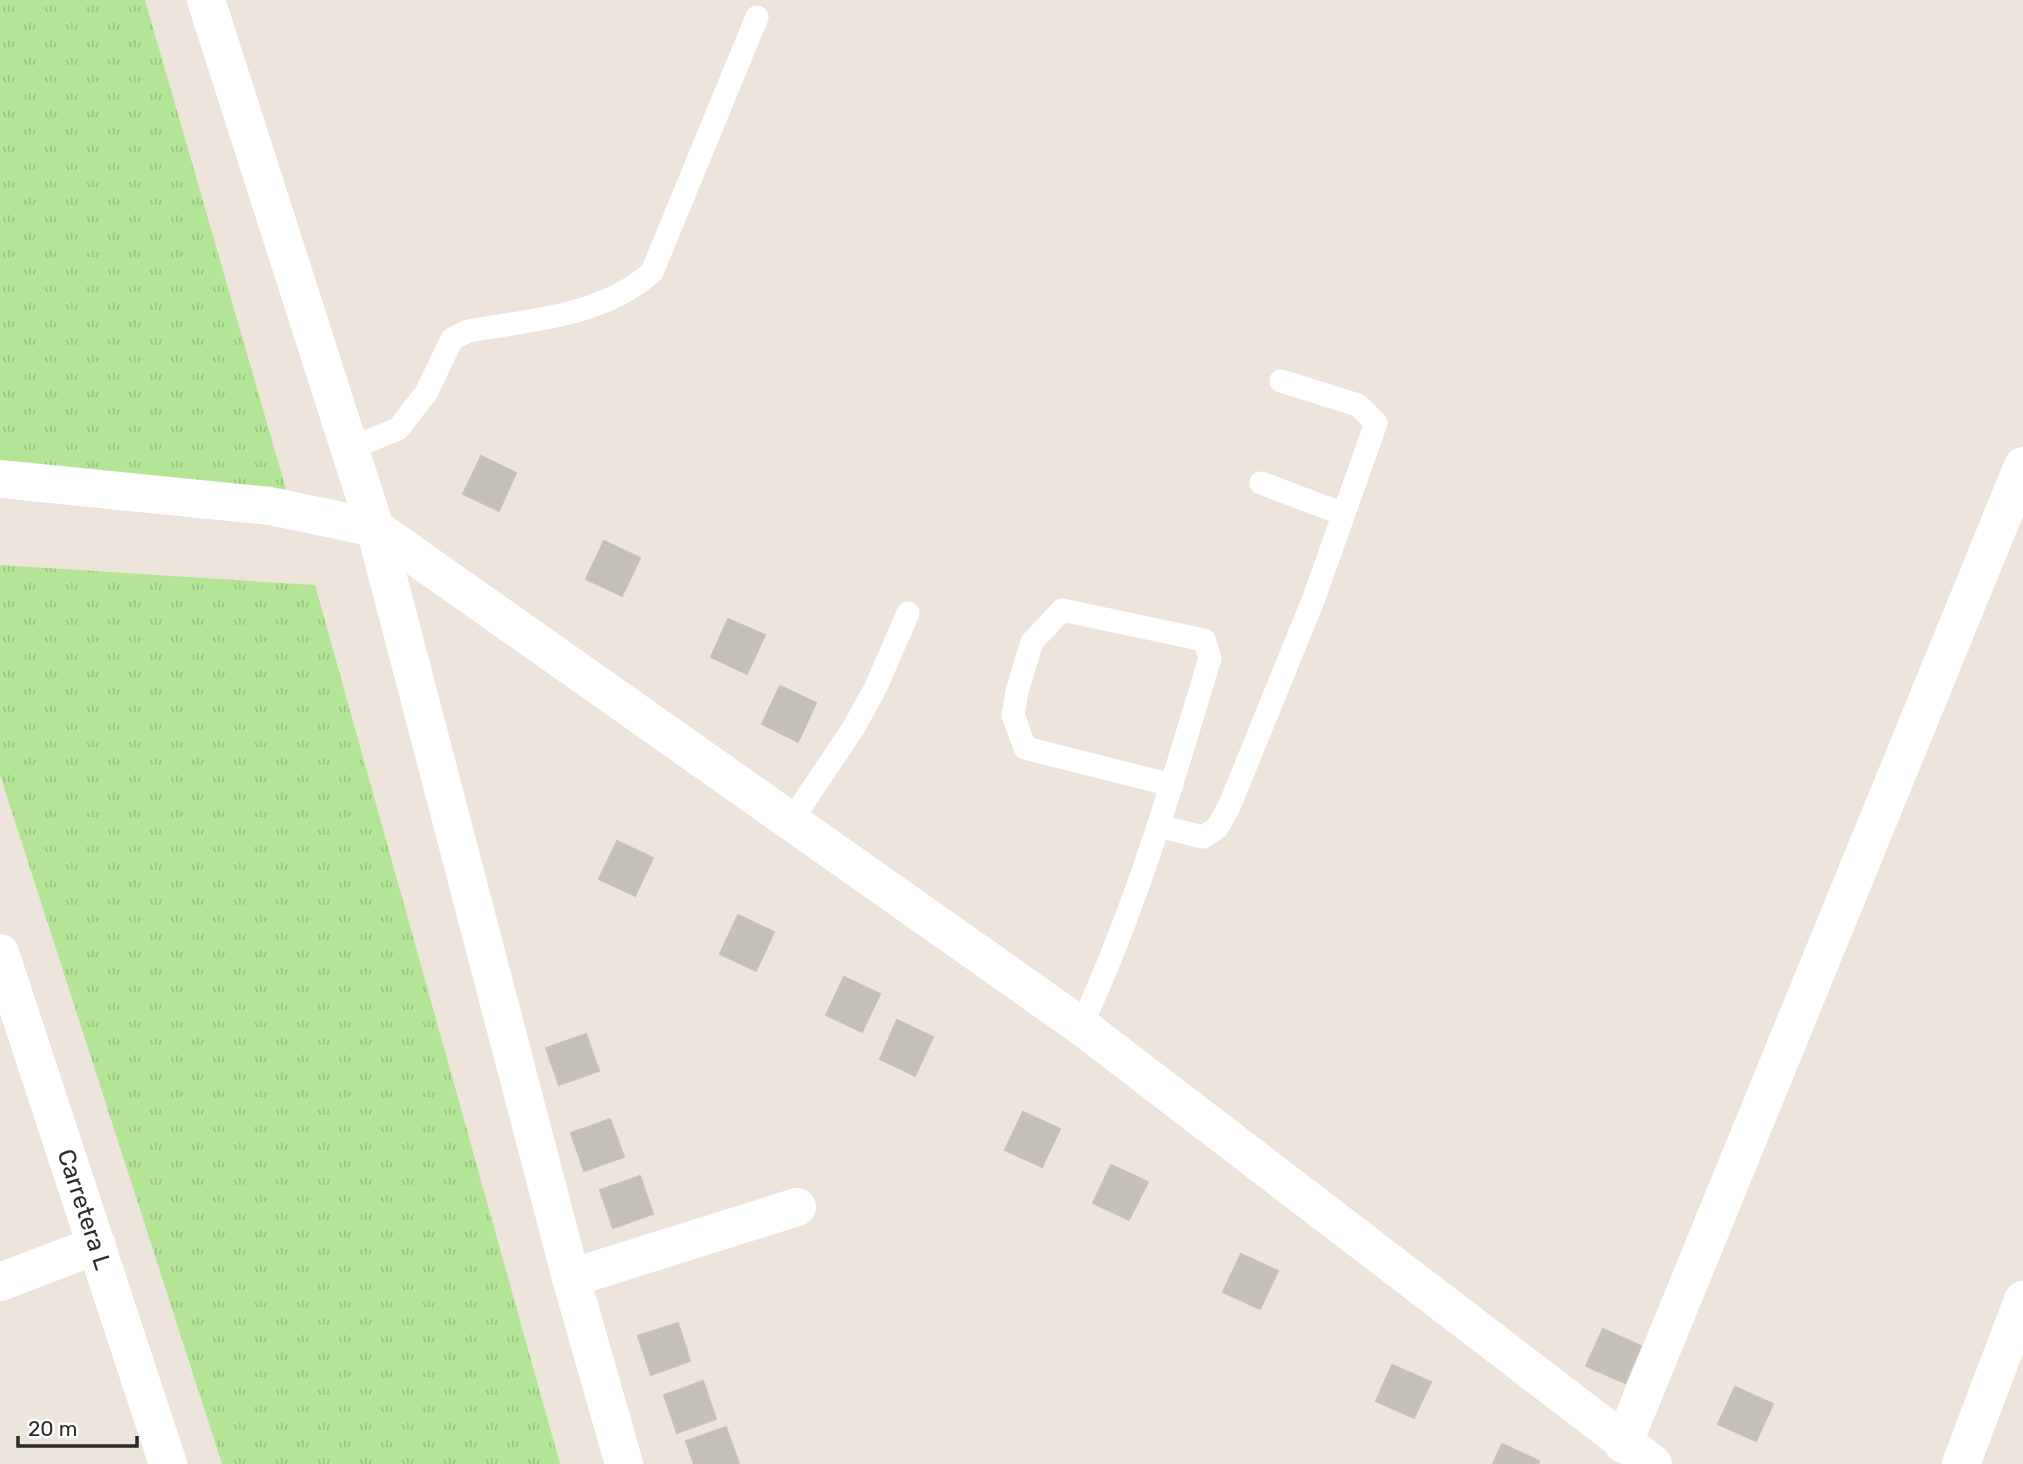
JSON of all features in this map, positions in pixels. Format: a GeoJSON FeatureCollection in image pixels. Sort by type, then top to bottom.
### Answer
{"type":"FeatureCollection","features":[{"type":"Feature","properties":{"kind":"street"},"geometry":{"type":"LineString","coordinates":[[206,0],[375,528],[571,1278],[624,1464]]}},
{"type":"Feature","properties":{"kind":"street"},"geometry":{"type":"LineString","coordinates":[[0,479],[270,506],[375,528],[1081,1026],[1638,1454],[2023,466]]}},
{"type":"Feature","properties":{"kind":"street","name":"Carretera L"},"geometry":{"type":"LineString","coordinates":[[0,953],[168,1464]]}},
{"type":"Feature","properties":{"kind":"street"},"geometry":{"type":"LineString","coordinates":[[571,1278],[797,1207]]}},
{"type":"Feature","properties":{"kind":"street"},"geometry":{"type":"LineString","coordinates":[[0,1282],[97,1245]]}},
{"type":"Feature","properties":{"kind":"street"},"geometry":{"type":"LineString","coordinates":[[1961,1464],[2023,1300]]}},
{"type":"Feature","properties":{"kind":"lane"},"geometry":{"type":"LineString","coordinates":[[349,449],[398,429],[426,393],[453,339],[468,331],[579,312],[634,288],[652,272],[757,17]]}},
{"type":"Feature","properties":{"kind":"lane"},"geometry":{"type":"LineString","coordinates":[[1158,826],[1203,837],[1217,828],[1229,807],[1314,598],[1376,423],[1358,405],[1281,381]]}},
{"type":"Feature","properties":{"kind":"lane"},"geometry":{"type":"LineString","coordinates":[[1261,483],[1343,514]]}},
{"type":"Feature","properties":{"kind":"lane"},"geometry":{"type":"LineString","coordinates":[[1081,1026],[1105,974],[1158,826],[1172,785],[1210,658],[1204,640],[1062,610],[1032,642],[1017,691],[1013,715],[1025,748],[1172,785]]}},
{"type":"Feature","properties":{"kind":"lane"},"geometry":{"type":"LineString","coordinates":[[791,821],[854,727],[876,687],[908,613]]}},
{"type":"Feature","properties":{"kind":"green space"},"geometry":{"type":"Polygon","coordinates":[[[0,0],[145,0],[286,489],[57,481],[0,475],[0,0]]]}},
{"type":"Feature","properties":{"kind":"green space"},"geometry":{"type":"Polygon","coordinates":[[[0,565],[315,585],[560,1464],[222,1464],[0,775],[0,565]]]}},
{"type":"Feature","properties":{"kind":"building"},"geometry":{"type":"Polygon","coordinates":[[[481,456],[516,473],[499,511],[463,494],[481,456]]]}},
{"type":"Feature","properties":{"kind":"building"},"geometry":{"type":"Polygon","coordinates":[[[604,541],[640,558],[622,596],[586,579],[604,541]]]}},
{"type":"Feature","properties":{"kind":"building"},"geometry":{"type":"Polygon","coordinates":[[[728,619],[765,635],[747,674],[711,657],[728,619]]]}},
{"type":"Feature","properties":{"kind":"building"},"geometry":{"type":"Polygon","coordinates":[[[780,686],[816,703],[798,742],[762,724],[780,686]]]}},
{"type":"Feature","properties":{"kind":"building"},"geometry":{"type":"Polygon","coordinates":[[[617,841],[653,858],[635,896],[599,879],[617,841]]]}},
{"type":"Feature","properties":{"kind":"building"},"geometry":{"type":"Polygon","coordinates":[[[738,915],[774,932],[756,971],[720,954],[738,915]]]}},
{"type":"Feature","properties":{"kind":"building"},"geometry":{"type":"Polygon","coordinates":[[[844,977],[880,994],[862,1032],[826,1015],[844,977]]]}},
{"type":"Feature","properties":{"kind":"building"},"geometry":{"type":"Polygon","coordinates":[[[897,1020],[933,1037],[915,1076],[880,1059],[897,1020]]]}},
{"type":"Feature","properties":{"kind":"building"},"geometry":{"type":"Polygon","coordinates":[[[586,1034],[599,1071],[559,1085],[546,1048],[586,1034]]]}},
{"type":"Feature","properties":{"kind":"building"},"geometry":{"type":"Polygon","coordinates":[[[1023,1112],[1060,1129],[1042,1167],[1005,1150],[1023,1112]]]}},
{"type":"Feature","properties":{"kind":"building"},"geometry":{"type":"Polygon","coordinates":[[[610,1119],[624,1157],[584,1171],[571,1133],[610,1119]]]}},
{"type":"Feature","properties":{"kind":"building"},"geometry":{"type":"Polygon","coordinates":[[[1111,1165],[1148,1182],[1129,1220],[1093,1203],[1111,1165]]]}},
{"type":"Feature","properties":{"kind":"building"},"geometry":{"type":"Polygon","coordinates":[[[640,1176],[653,1214],[613,1228],[600,1190],[640,1176]]]}},
{"type":"Feature","properties":{"kind":"building"},"geometry":{"type":"Polygon","coordinates":[[[1241,1254],[1278,1271],[1260,1309],[1223,1292],[1241,1254]]]}},
{"type":"Feature","properties":{"kind":"building"},"geometry":{"type":"Polygon","coordinates":[[[678,1323],[690,1361],[651,1375],[638,1336],[678,1323]]]}},
{"type":"Feature","properties":{"kind":"building"},"geometry":{"type":"Polygon","coordinates":[[[1603,1329],[1641,1346],[1625,1383],[1586,1366],[1603,1329]]]}},
{"type":"Feature","properties":{"kind":"building"},"geometry":{"type":"Polygon","coordinates":[[[1392,1365],[1431,1382],[1414,1418],[1376,1401],[1392,1365]]]}},
{"type":"Feature","properties":{"kind":"building"},"geometry":{"type":"Polygon","coordinates":[[[703,1381],[716,1419],[677,1433],[664,1395],[703,1381]]]}},
{"type":"Feature","properties":{"kind":"building"},"geometry":{"type":"Polygon","coordinates":[[[1735,1387],[1773,1404],[1756,1441],[1718,1424],[1735,1387]]]}},
{"type":"Feature","properties":{"kind":"building"},"geometry":{"type":"Polygon","coordinates":[[[726,1427],[739,1464],[694,1464],[686,1441],[726,1427]]]}},
{"type":"Feature","properties":{"kind":"building"},"geometry":{"type":"Polygon","coordinates":[[[1502,1444],[1539,1461],[1538,1464],[1493,1464],[1502,1444]]]}}]}
